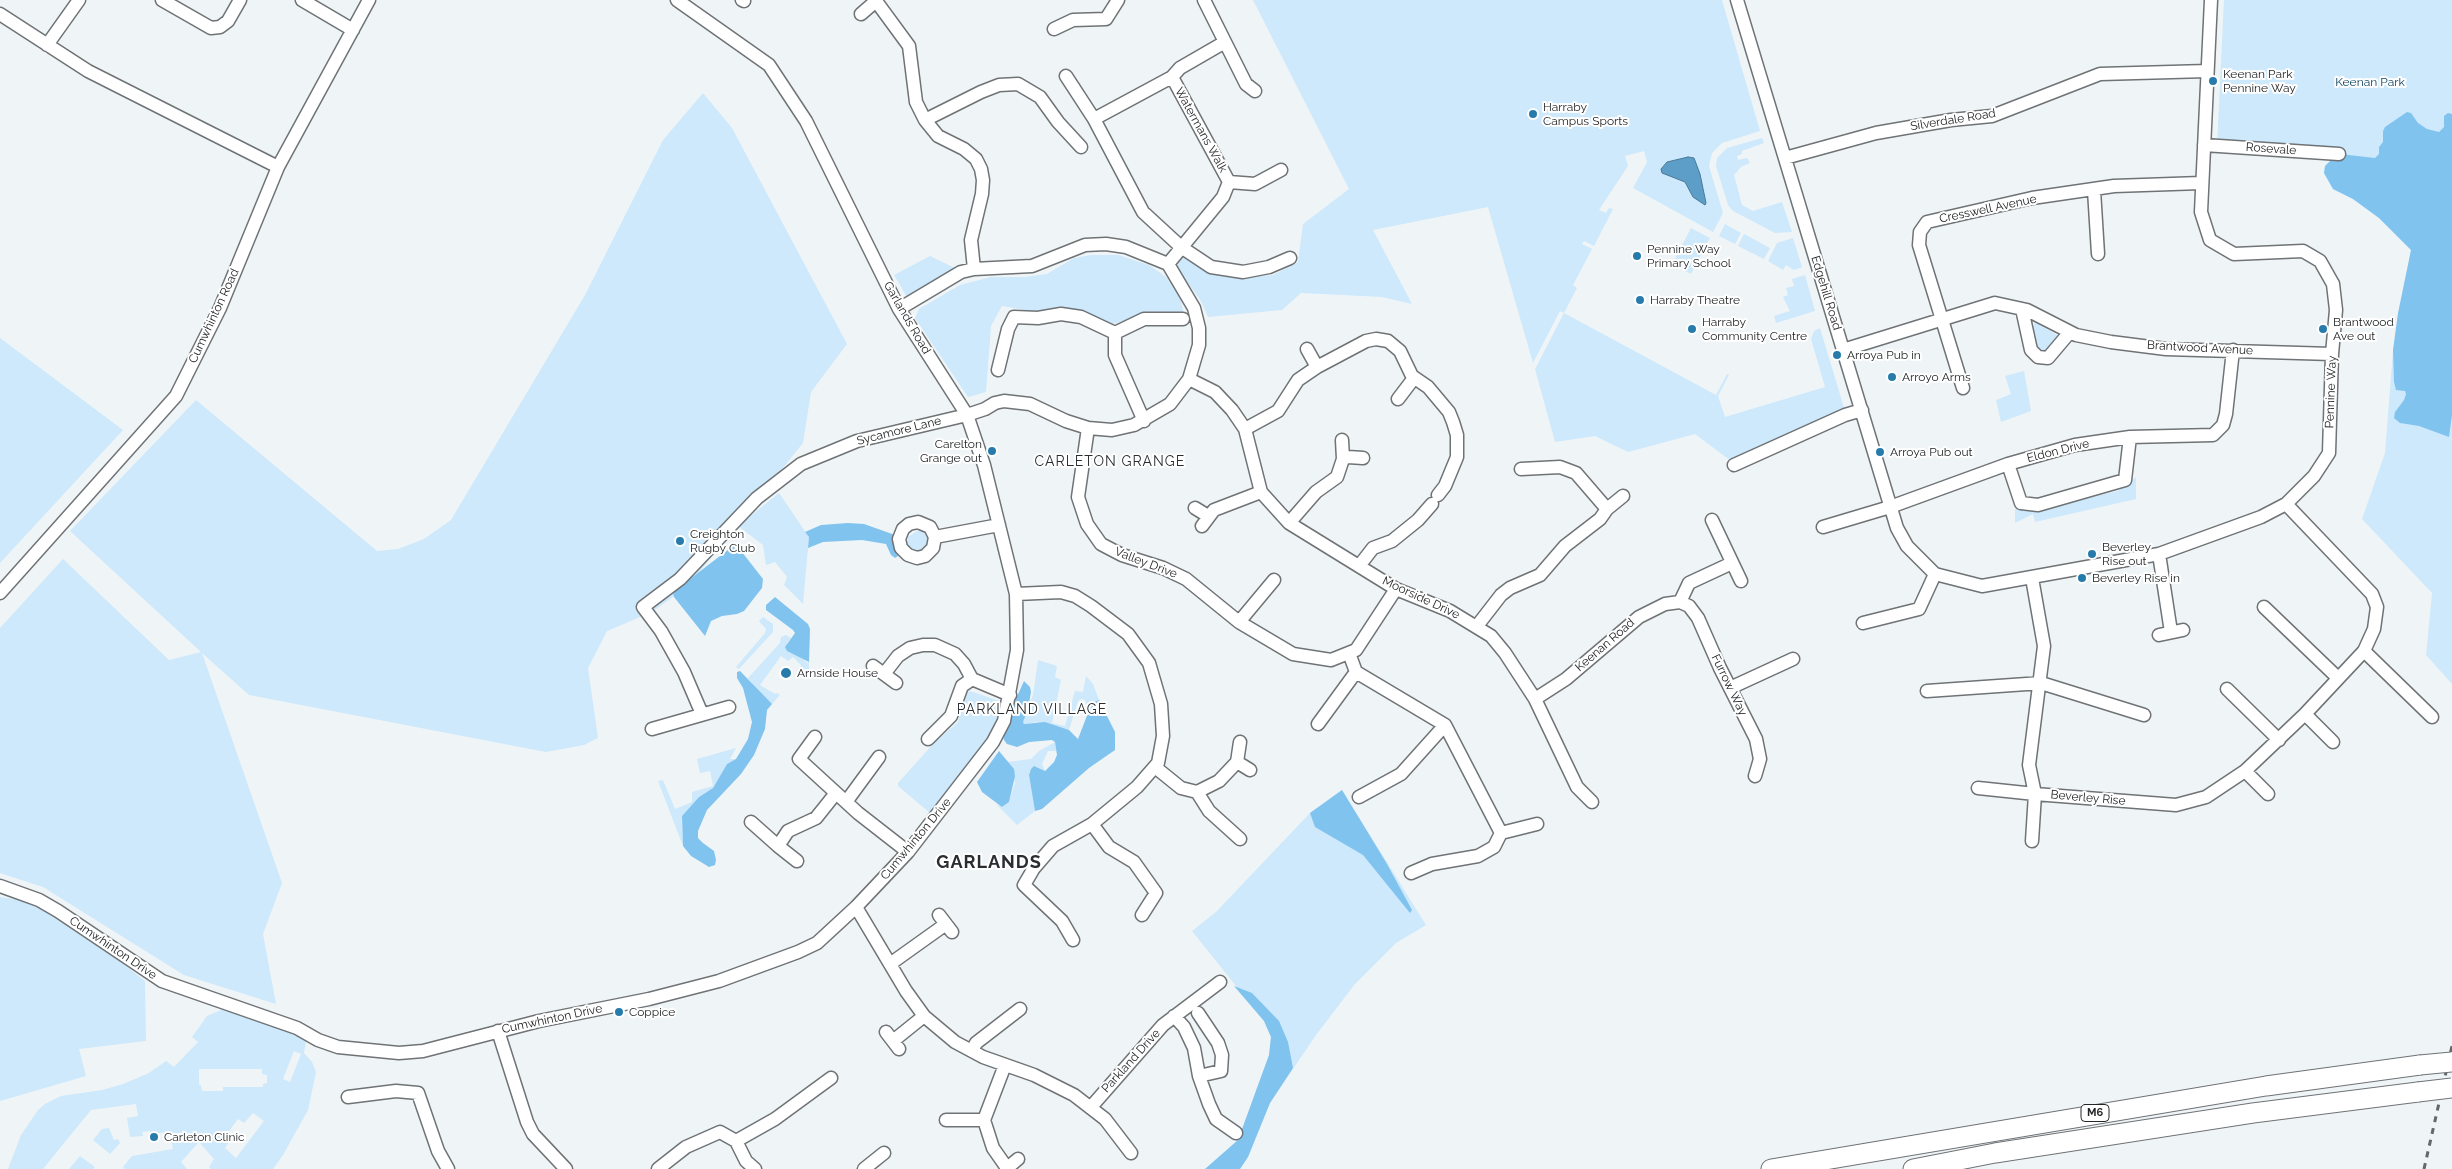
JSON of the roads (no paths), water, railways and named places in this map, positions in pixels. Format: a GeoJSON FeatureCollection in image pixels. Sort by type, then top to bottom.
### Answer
{"type":"FeatureCollection","features":[{"type":"Feature","properties":{"kind":"highway","name":"M6"},"geometry":{"type":"LineString","coordinates":[[1771,1169],[2266,1086],[2452,1062]]}},
{"type":"Feature","properties":{"kind":"highway","name":"M6"},"geometry":{"type":"LineString","coordinates":[[1913,1169],[1995,1153],[2253,1113],[2452,1088]]}},
{"type":"Feature","properties":{"kind":"street"},"geometry":{"type":"LineString","coordinates":[[47,45],[80,0]]}},
{"type":"Feature","properties":{"kind":"street"},"geometry":{"type":"LineString","coordinates":[[162,0],[211,28],[220,27],[228,21],[240,0]]}},
{"type":"Feature","properties":{"kind":"street"},"geometry":{"type":"LineString","coordinates":[[302,0],[352,30]]}},
{"type":"Feature","properties":{"kind":"street","name":"Cumwhinton Road"},"geometry":{"type":"LineString","coordinates":[[0,593],[176,396],[220,308],[278,167],[369,0]]}},
{"type":"Feature","properties":{"kind":"street","name":"Garlands Road"},"geometry":{"type":"LineString","coordinates":[[677,0],[769,65],[806,121],[899,309],[967,415],[984,465],[1016,594],[1018,650],[1010,694]]}},
{"type":"Feature","properties":{"kind":"street"},"geometry":{"type":"LineString","coordinates":[[1054,30],[1073,20],[1106,19],[1118,0]]}},
{"type":"Feature","properties":{"kind":"street"},"geometry":{"type":"LineString","coordinates":[[1204,0],[1246,84],[1255,90]]}},
{"type":"Feature","properties":{"kind":"street","name":"Edgehill Road"},"geometry":{"type":"LineString","coordinates":[[1737,0],[1897,528],[1907,546],[1936,574]]}},
{"type":"Feature","properties":{"kind":"street","name":"Pennine Way"},"geometry":{"type":"LineString","coordinates":[[1936,574],[1982,586],[2159,554],[2261,517],[2286,504],[2314,476],[2329,453],[2332,354],[2336,310],[2333,284],[2320,261],[2303,251],[2234,254],[2210,240],[2201,212],[2211,0]]}},
{"type":"Feature","properties":{"kind":"street"},"geometry":{"type":"LineString","coordinates":[[861,14],[876,1],[909,46],[916,102],[925,120],[938,136],[964,149],[976,159],[981,169],[983,180],[982,194],[971,240],[974,269]]}},
{"type":"Feature","properties":{"kind":"street"},"geometry":{"type":"LineString","coordinates":[[0,14],[88,71],[278,167]]}},
{"type":"Feature","properties":{"kind":"street","name":"Watermans Walk"},"geometry":{"type":"LineString","coordinates":[[1094,119],[1172,77],[1180,68],[1225,42]]}},
{"type":"Feature","properties":{"kind":"street","name":"Silverdale Road"},"geometry":{"type":"LineString","coordinates":[[1785,158],[1876,133],[1951,120],[1992,116],[2100,74],[2207,71]]}},
{"type":"Feature","properties":{"kind":"street"},"geometry":{"type":"LineString","coordinates":[[1066,76],[1094,119],[1143,212],[1181,247],[1211,268],[1244,272],[1269,267],[1290,258]]}},
{"type":"Feature","properties":{"kind":"street","name":"Watermans Walk"},"geometry":{"type":"LineString","coordinates":[[1172,77],[1229,182]]}},
{"type":"Feature","properties":{"kind":"street"},"geometry":{"type":"LineString","coordinates":[[925,120],[999,85],[1018,84],[1040,97],[1058,122],[1081,147]]}},
{"type":"Feature","properties":{"kind":"street","name":"Rosevale"},"geometry":{"type":"LineString","coordinates":[[2204,144],[2339,154]]}},
{"type":"Feature","properties":{"kind":"street","name":"Watermans Walk"},"geometry":{"type":"LineString","coordinates":[[1229,182],[1255,184],[1281,170]]}},
{"type":"Feature","properties":{"kind":"street","name":"Watermans Walk"},"geometry":{"type":"LineString","coordinates":[[1168,264],[1223,197],[1229,182]]}},
{"type":"Feature","properties":{"kind":"street","name":"Cresswell Avenue"},"geometry":{"type":"LineString","coordinates":[[1943,321],[1919,245],[1920,232],[1926,222],[2032,198],[2114,186],[2201,183]]}},
{"type":"Feature","properties":{"kind":"street"},"geometry":{"type":"LineString","coordinates":[[2094,190],[2098,254]]}},
{"type":"Feature","properties":{"kind":"street"},"geometry":{"type":"LineString","coordinates":[[899,309],[961,272],[974,269],[1032,266],[1084,245],[1100,244],[1126,247],[1168,264]]}},
{"type":"Feature","properties":{"kind":"street","name":"Sycamore Lane"},"geometry":{"type":"LineString","coordinates":[[702,714],[684,672],[661,632],[643,607],[680,579],[757,498],[802,464],[857,440],[967,415],[995,403],[1011,401],[1030,404],[1066,422],[1103,430],[1119,429],[1144,420],[1170,404],[1188,379],[1198,354],[1199,328],[1190,299],[1168,264]]}},
{"type":"Feature","properties":{"kind":"street","name":"Brantwood Avenue"},"geometry":{"type":"LineString","coordinates":[[1844,350],[1943,321],[1995,303],[2022,309],[2070,332],[2111,342],[2166,349],[2332,354]]}},
{"type":"Feature","properties":{"kind":"street"},"geometry":{"type":"LineString","coordinates":[[2022,309],[2031,350],[2038,356],[2048,358],[2070,332]]}},
{"type":"Feature","properties":{"kind":"street"},"geometry":{"type":"LineString","coordinates":[[998,370],[1008,329],[1014,317],[1038,318],[1061,314],[1081,317],[1115,333]]}},
{"type":"Feature","properties":{"kind":"street"},"geometry":{"type":"LineString","coordinates":[[1115,333],[1144,319],[1183,319]]}},
{"type":"Feature","properties":{"kind":"street"},"geometry":{"type":"LineString","coordinates":[[1943,321],[1963,388]]}},
{"type":"Feature","properties":{"kind":"street"},"geometry":{"type":"LineString","coordinates":[[1115,333],[1115,355],[1144,420]]}},
{"type":"Feature","properties":{"kind":"street"},"geometry":{"type":"LineString","coordinates":[[1245,429],[1278,411],[1298,380],[1317,366],[1366,341],[1382,339],[1393,344],[1400,351],[1414,378],[1425,384],[1449,412],[1457,435],[1456,457],[1445,486],[1418,520],[1392,542],[1374,548],[1359,566]]}},
{"type":"Feature","properties":{"kind":"street"},"geometry":{"type":"LineString","coordinates":[[1307,349],[1317,366]]}},
{"type":"Feature","properties":{"kind":"street","name":"Eldon Drive"},"geometry":{"type":"LineString","coordinates":[[1823,527],[1890,507],[2008,464],[2075,445],[2130,437],[2213,436],[2223,425],[2226,414],[2233,350]]}},
{"type":"Feature","properties":{"kind":"street"},"geometry":{"type":"LineString","coordinates":[[1398,399],[1414,378]]}},
{"type":"Feature","properties":{"kind":"street","name":"Moorside Drive"},"geometry":{"type":"LineString","coordinates":[[1188,379],[1215,392],[1232,410],[1245,429],[1262,492],[1289,523],[1396,589],[1450,611],[1477,626],[1499,645],[1535,699],[1577,787],[1592,802]]}},
{"type":"Feature","properties":{"kind":"street"},"geometry":{"type":"LineString","coordinates":[[1734,465],[1845,415],[1862,410]]}},
{"type":"Feature","properties":{"kind":"street","name":"Valley Drive"},"geometry":{"type":"LineString","coordinates":[[1088,428],[1078,497],[1087,524],[1101,544],[1122,555],[1163,568],[1186,579],[1239,622],[1293,654],[1331,660],[1349,653]]}},
{"type":"Feature","properties":{"kind":"street"},"geometry":{"type":"LineString","coordinates":[[2008,464],[2021,503],[2038,505],[2125,480],[2130,437]]}},
{"type":"Feature","properties":{"kind":"street"},"geometry":{"type":"LineString","coordinates":[[1289,523],[1316,492],[1337,477],[1343,459],[1342,440]]}},
{"type":"Feature","properties":{"kind":"street"},"geometry":{"type":"LineString","coordinates":[[1343,459],[1348,457],[1363,458]]}},
{"type":"Feature","properties":{"kind":"street"},"geometry":{"type":"LineString","coordinates":[[1521,469],[1560,467],[1576,474],[1607,509]]}},
{"type":"Feature","properties":{"kind":"street"},"geometry":{"type":"LineString","coordinates":[[1195,508],[1205,521],[1214,510],[1262,492]]}},
{"type":"Feature","properties":{"kind":"street"},"geometry":{"type":"LineString","coordinates":[[1477,626],[1501,595],[1510,588],[1540,575],[1565,546],[1600,519],[1607,509],[1623,496]]}},
{"type":"Feature","properties":{"kind":"street","name":"Beverley Rise"},"geometry":{"type":"LineString","coordinates":[[2032,578],[2044,646],[2041,683],[2029,765],[2035,794],[2176,805],[2206,797],[2245,771],[2305,714],[2364,651],[2374,628],[2377,607],[2372,594],[2286,504]]}},
{"type":"Feature","properties":{"kind":"street"},"geometry":{"type":"LineString","coordinates":[[1712,520],[1741,581]]}},
{"type":"Feature","properties":{"kind":"street"},"geometry":{"type":"LineString","coordinates":[[935,537],[999,525]]}},
{"type":"Feature","properties":{"kind":"street"},"geometry":{"type":"LineString","coordinates":[[2159,554],[2171,632]]}},
{"type":"Feature","properties":{"kind":"street"},"geometry":{"type":"LineString","coordinates":[[1680,602],[1689,583],[1732,563]]}},
{"type":"Feature","properties":{"kind":"street"},"geometry":{"type":"LineString","coordinates":[[1863,623],[1919,609],[1936,574]]}},
{"type":"Feature","properties":{"kind":"street"},"geometry":{"type":"LineString","coordinates":[[1239,622],[1274,580]]}},
{"type":"Feature","properties":{"kind":"street"},"geometry":{"type":"LineString","coordinates":[[1396,589],[1356,650],[1349,653],[1356,672],[1445,725],[1501,833]]}},
{"type":"Feature","properties":{"kind":"street"},"geometry":{"type":"LineString","coordinates":[[1016,594],[1061,592],[1075,596],[1128,634],[1149,663],[1161,704],[1163,736],[1158,763],[1155,767],[1137,787],[1092,824],[1053,846],[1034,868],[1024,885],[1062,921],[1073,940]]}},
{"type":"Feature","properties":{"kind":"street","name":"Furrow Way"},"geometry":{"type":"LineString","coordinates":[[1680,602],[1690,606],[1698,618],[1759,746],[1760,759],[1755,776]]}},
{"type":"Feature","properties":{"kind":"street","name":"Keenan Road"},"geometry":{"type":"LineString","coordinates":[[1535,699],[1566,679],[1639,617],[1665,604],[1680,602]]}},
{"type":"Feature","properties":{"kind":"street"},"geometry":{"type":"LineString","coordinates":[[2264,607],[2338,678]]}},
{"type":"Feature","properties":{"kind":"street"},"geometry":{"type":"LineString","coordinates":[[884,674],[904,651],[930,644],[955,654],[964,664],[972,679],[1010,694]]}},
{"type":"Feature","properties":{"kind":"street"},"geometry":{"type":"LineString","coordinates":[[2364,651],[2432,717]]}},
{"type":"Feature","properties":{"kind":"street"},"geometry":{"type":"LineString","coordinates":[[1730,688],[1793,659]]}},
{"type":"Feature","properties":{"kind":"street"},"geometry":{"type":"LineString","coordinates":[[874,666],[896,683]]}},
{"type":"Feature","properties":{"kind":"street"},"geometry":{"type":"LineString","coordinates":[[1318,724],[1356,672]]}},
{"type":"Feature","properties":{"kind":"street"},"geometry":{"type":"LineString","coordinates":[[928,739],[951,716],[962,686],[972,679]]}},
{"type":"Feature","properties":{"kind":"street"},"geometry":{"type":"LineString","coordinates":[[1927,691],[2041,683],[2144,715]]}},
{"type":"Feature","properties":{"kind":"street"},"geometry":{"type":"LineString","coordinates":[[2227,689],[2279,740]]}},
{"type":"Feature","properties":{"kind":"street","name":"Cumwhinton Drive"},"geometry":{"type":"LineString","coordinates":[[0,886],[39,900],[58,911],[162,981],[297,1028],[318,1040],[338,1047],[372,1052],[415,1051],[498,1031],[649,999],[726,979],[817,943],[856,907],[908,852],[993,742],[1004,721],[1010,694]]}},
{"type":"Feature","properties":{"kind":"street"},"geometry":{"type":"LineString","coordinates":[[652,729],[729,707]]}},
{"type":"Feature","properties":{"kind":"street"},"geometry":{"type":"LineString","coordinates":[[2305,714],[2333,742]]}},
{"type":"Feature","properties":{"kind":"street"},"geometry":{"type":"LineString","coordinates":[[1359,797],[1401,774],[1445,725]]}},
{"type":"Feature","properties":{"kind":"street"},"geometry":{"type":"LineString","coordinates":[[814,737],[799,759],[846,802],[908,852]]}},
{"type":"Feature","properties":{"kind":"street"},"geometry":{"type":"LineString","coordinates":[[1155,767],[1181,788],[1197,792],[1219,781],[1237,762],[1240,742]]}},
{"type":"Feature","properties":{"kind":"street"},"geometry":{"type":"LineString","coordinates":[[846,802],[879,757]]}},
{"type":"Feature","properties":{"kind":"street"},"geometry":{"type":"LineString","coordinates":[[1237,762],[1250,770]]}},
{"type":"Feature","properties":{"kind":"street"},"geometry":{"type":"LineString","coordinates":[[2245,771],[2268,794]]}},
{"type":"Feature","properties":{"kind":"street"},"geometry":{"type":"LineString","coordinates":[[1978,788],[2035,794],[2032,841]]}},
{"type":"Feature","properties":{"kind":"street"},"geometry":{"type":"LineString","coordinates":[[1197,792],[1209,811],[1240,839]]}},
{"type":"Feature","properties":{"kind":"street"},"geometry":{"type":"LineString","coordinates":[[778,846],[788,831],[816,818],[836,793]]}},
{"type":"Feature","properties":{"kind":"street"},"geometry":{"type":"LineString","coordinates":[[751,822],[798,861]]}},
{"type":"Feature","properties":{"kind":"street"},"geometry":{"type":"LineString","coordinates":[[1092,824],[1110,847],[1134,862],[1156,893],[1142,915]]}},
{"type":"Feature","properties":{"kind":"street"},"geometry":{"type":"LineString","coordinates":[[1411,873],[1432,864],[1478,856],[1494,847],[1501,833],[1537,824]]}},
{"type":"Feature","properties":{"kind":"street"},"geometry":{"type":"LineString","coordinates":[[856,907],[906,991],[924,1016],[955,1042],[972,1051],[1056,1085],[1091,1107],[1105,1119],[1130,1153]]}},
{"type":"Feature","properties":{"kind":"street"},"geometry":{"type":"LineString","coordinates":[[890,964],[946,924]]}},
{"type":"Feature","properties":{"kind":"street","name":"Parkland Drive"},"geometry":{"type":"LineString","coordinates":[[1091,1107],[1163,1024],[1220,982]]}},
{"type":"Feature","properties":{"kind":"street"},"geometry":{"type":"LineString","coordinates":[[972,1051],[976,1044],[1020,1009]]}},
{"type":"Feature","properties":{"kind":"street"},"geometry":{"type":"LineString","coordinates":[[1198,1013],[1217,1041],[1222,1055],[1221,1071],[1200,1076]]}},
{"type":"Feature","properties":{"kind":"street"},"geometry":{"type":"LineString","coordinates":[[892,1040],[924,1016]]}},
{"type":"Feature","properties":{"kind":"street"},"geometry":{"type":"LineString","coordinates":[[1174,1016],[1184,1027],[1194,1048],[1200,1076],[1209,1104],[1216,1118],[1236,1132]]}},
{"type":"Feature","properties":{"kind":"street"},"geometry":{"type":"LineString","coordinates":[[498,1031],[527,1122],[533,1134],[566,1169]]}},
{"type":"Feature","properties":{"kind":"street"},"geometry":{"type":"LineString","coordinates":[[1194,1048],[1217,1041]]}},
{"type":"Feature","properties":{"kind":"street"},"geometry":{"type":"LineString","coordinates":[[1005,1065],[984,1120],[993,1148],[1006,1168],[1018,1159]]}},
{"type":"Feature","properties":{"kind":"street"},"geometry":{"type":"LineString","coordinates":[[736,1141],[775,1119],[831,1078]]}},
{"type":"Feature","properties":{"kind":"street"},"geometry":{"type":"LineString","coordinates":[[348,1097],[396,1091],[418,1093],[438,1151],[448,1169]]}},
{"type":"Feature","properties":{"kind":"street"},"geometry":{"type":"LineString","coordinates":[[946,1120],[984,1120]]}},
{"type":"Feature","properties":{"kind":"street"},"geometry":{"type":"LineString","coordinates":[[658,1169],[686,1147],[720,1132],[736,1141],[746,1160],[754,1169]]}},
{"type":"Feature","properties":{"kind":"street"},"geometry":{"type":"LineString","coordinates":[[864,1169],[884,1153]]}},
{"type":"Feature","properties":{"kind":"railway"},"geometry":{"type":"LineString","coordinates":[[2424,1169],[2452,1046]]}},
{"type":"Feature","properties":{"kind":"place","name":"Keenan Park Pennine Way"},"geometry":{"type":"Point","coordinates":[2213,81]}},
{"type":"Feature","properties":{"kind":"place","name":"Harraby Campus Sports"},"geometry":{"type":"Point","coordinates":[1533,114]}},
{"type":"Feature","properties":{"kind":"place","name":"Pennine Way Primary School"},"geometry":{"type":"Point","coordinates":[1637,256]}},
{"type":"Feature","properties":{"kind":"place","name":"Harraby Theatre"},"geometry":{"type":"Point","coordinates":[1640,300]}},
{"type":"Feature","properties":{"kind":"place","name":"Harraby Community Centre"},"geometry":{"type":"Point","coordinates":[1692,329]}},
{"type":"Feature","properties":{"kind":"place","name":"Brantwood Ave out"},"geometry":{"type":"Point","coordinates":[2323,329]}},
{"type":"Feature","properties":{"kind":"place","name":"Arroya Pub in"},"geometry":{"type":"Point","coordinates":[1837,355]}},
{"type":"Feature","properties":{"kind":"place","name":"Arroyo Arms"},"geometry":{"type":"Point","coordinates":[1892,377]}},
{"type":"Feature","properties":{"kind":"place","name":"Carelton Grange out"},"geometry":{"type":"Point","coordinates":[992,451]}},
{"type":"Feature","properties":{"kind":"place","name":"Arroya Pub out"},"geometry":{"type":"Point","coordinates":[1880,452]}},
{"type":"Feature","properties":{"kind":"place","name":"Creighton Rugby Club"},"geometry":{"type":"Point","coordinates":[680,541]}},
{"type":"Feature","properties":{"kind":"place","name":"Beverley Rise out"},"geometry":{"type":"Point","coordinates":[2092,554]}},
{"type":"Feature","properties":{"kind":"place","name":"Beverley Rise in"},"geometry":{"type":"Point","coordinates":[2082,578]}},
{"type":"Feature","properties":{"kind":"place","name":"Arnside House"},"geometry":{"type":"Point","coordinates":[786,673]}},
{"type":"Feature","properties":{"kind":"place","name":"Coppice"},"geometry":{"type":"Point","coordinates":[619,1012]}},
{"type":"Feature","properties":{"kind":"place","name":"Carleton Clinic"},"geometry":{"type":"Point","coordinates":[154,1137]}},
{"type":"Feature","properties":{"kind":"district","name":"CARLETON GRANGE"},"geometry":{"type":"Point","coordinates":[1110,462]}},
{"type":"Feature","properties":{"kind":"district","name":"PARKLAND VILLAGE"},"geometry":{"type":"Point","coordinates":[1032,710]}},
{"type":"Feature","properties":{"kind":"district","name":"GARLANDS"},"geometry":{"type":"Point","coordinates":[989,863]}},
{"type":"Feature","properties":{"kind":"park label","name":"Keenan Park"},"geometry":{"type":"Point","coordinates":[2370,82]}}]}
